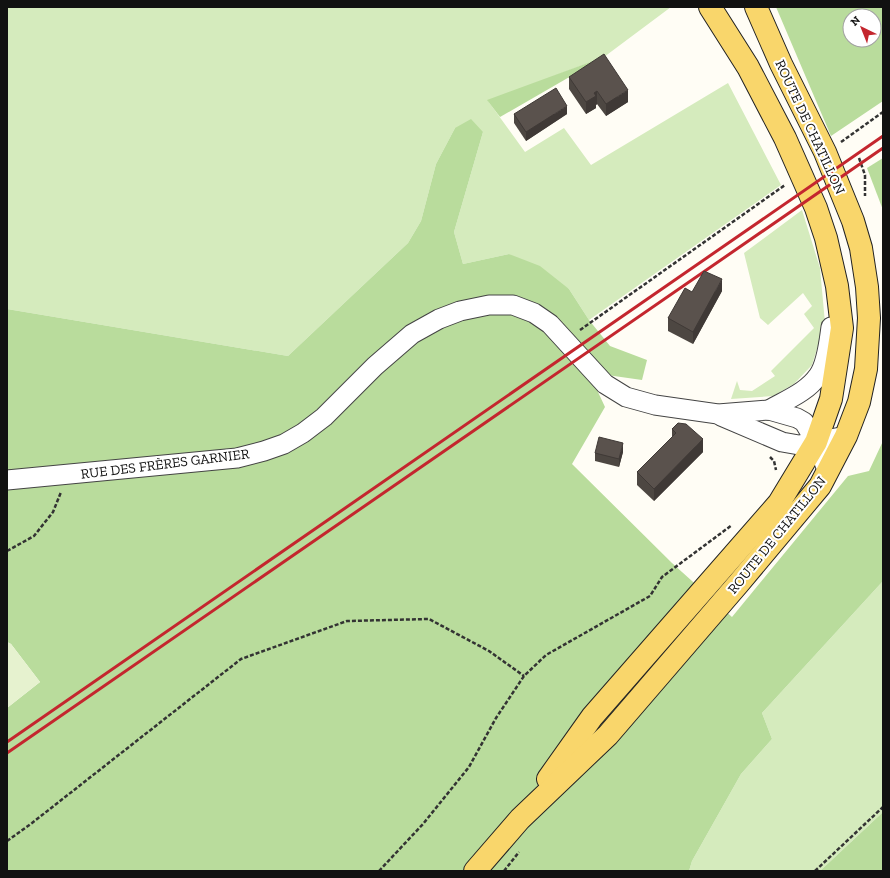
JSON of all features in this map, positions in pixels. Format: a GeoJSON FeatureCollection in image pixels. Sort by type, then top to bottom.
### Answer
{"type":"FeatureCollection","features":[{"type":"Feature","properties":{"kind":"main road","name":"ROUTE DE CHATILLON"},"geometry":{"type":"LineString","coordinates":[[520,819],[592,717],[779,503],[816,442],[831,399],[842,328],[837,286],[826,238],[816,208],[784,138],[748,67],[710,7]]}},
{"type":"Feature","properties":{"kind":"main road"},"geometry":{"type":"LineString","coordinates":[[740,7],[780,64]]}},
{"type":"Feature","properties":{"kind":"main road","name":"ROUTE DE CHATILLON"},"geometry":{"type":"LineString","coordinates":[[474,871],[520,819],[608,735],[820,486],[846,436],[859,402],[866,369],[869,318],[867,287],[861,248],[853,220],[825,152],[780,64],[756,7]]}},
{"type":"Feature","properties":{"kind":"street"},"geometry":{"type":"LineString","coordinates":[[769,410],[805,390],[819,376],[828,350],[837,286]]}},
{"type":"Feature","properties":{"kind":"street","name":"RUE DES FRÈRES GARNIER"},"geometry":{"type":"LineString","coordinates":[[7,480],[237,458],[284,444],[303,433],[324,417],[375,366],[412,334],[439,319],[460,310],[489,305],[513,305],[534,313],[550,324],[605,384],[626,397],[655,405],[718,414],[769,410],[797,418],[804,422],[816,442],[828,472]]}},
{"type":"Feature","properties":{"kind":"street","name":"RUE DES FRÈRES GARNIER"},"geometry":{"type":"LineString","coordinates":[[718,414],[782,442],[799,445],[846,436]]}},
{"type":"Feature","properties":{"kind":"street"},"geometry":{"type":"LineString","coordinates":[[782,442],[800,469]]}},
{"type":"Feature","properties":{"kind":"path"},"geometry":{"type":"LineString","coordinates":[[825,152],[883,112]]}},
{"type":"Feature","properties":{"kind":"path"},"geometry":{"type":"LineString","coordinates":[[859,158],[865,175],[865,196],[863,202]]}},
{"type":"Feature","properties":{"kind":"path"},"geometry":{"type":"LineString","coordinates":[[583,328],[785,185],[800,171]]}},
{"type":"Feature","properties":{"kind":"path"},"geometry":{"type":"LineString","coordinates":[[767,452],[774,461],[777,473]]}},
{"type":"Feature","properties":{"kind":"path"},"geometry":{"type":"LineString","coordinates":[[7,551],[34,536],[53,512],[64,484],[64,475]]}},
{"type":"Feature","properties":{"kind":"path"},"geometry":{"type":"LineString","coordinates":[[379,871],[424,824],[468,767],[496,718],[524,676],[546,655],[650,596],[662,578],[733,525]]}},
{"type":"Feature","properties":{"kind":"path"},"geometry":{"type":"LineString","coordinates":[[7,841],[32,824],[241,659],[348,621],[429,619],[489,651],[524,676]]}},
{"type":"Feature","properties":{"kind":"path"},"geometry":{"type":"LineString","coordinates":[[814,871],[883,807]]}},
{"type":"Feature","properties":{"kind":"green space"},"geometry":{"type":"Polygon","coordinates":[[[7,7],[671,7],[604,57],[488,101],[525,152],[564,128],[591,165],[728,83],[781,185],[589,320],[569,289],[509,254],[463,264],[454,232],[483,132],[455,128],[436,164],[421,221],[408,243],[288,356],[7,309],[7,7]]]}},
{"type":"Feature","properties":{"kind":"green space"},"geometry":{"type":"Polygon","coordinates":[[[776,7],[883,7],[883,101],[831,136],[776,7]]]}},
{"type":"Feature","properties":{"kind":"green space"},"geometry":{"type":"Polygon","coordinates":[[[604,57],[500,117],[487,100],[604,57]]]}},
{"type":"Feature","properties":{"kind":"green space"},"geometry":{"type":"Polygon","coordinates":[[[471,119],[483,132],[454,232],[463,264],[509,254],[540,266],[569,289],[589,320],[610,346],[647,360],[642,380],[607,375],[598,392],[605,407],[572,464],[672,563],[732,617],[848,476],[869,471],[883,441],[883,581],[762,713],[772,739],[741,774],[692,861],[689,871],[7,871],[7,708],[40,682],[11,644],[7,642],[7,309],[288,356],[408,243],[421,221],[436,164],[455,128],[471,119]]]}},
{"type":"Feature","properties":{"kind":"green space"},"geometry":{"type":"Polygon","coordinates":[[[883,158],[883,210],[867,168],[883,158]]]}},
{"type":"Feature","properties":{"kind":"green space"},"geometry":{"type":"Polygon","coordinates":[[[802,210],[820,268],[825,323],[812,365],[794,384],[773,396],[731,399],[737,381],[740,390],[752,391],[775,376],[771,371],[814,328],[804,314],[812,306],[803,293],[768,325],[760,318],[744,253],[802,210]]]}},
{"type":"Feature","properties":{"kind":"green space"},"geometry":{"type":"Polygon","coordinates":[[[883,581],[883,812],[820,871],[689,871],[692,861],[741,774],[772,739],[762,713],[883,581]]]}},
{"type":"Feature","properties":{"kind":"green space"},"geometry":{"type":"Polygon","coordinates":[[[7,642],[11,644],[40,682],[7,708],[7,642]]]}},
{"type":"Feature","properties":{"kind":"green space"},"geometry":{"type":"Polygon","coordinates":[[[883,812],[883,871],[820,871],[883,812]]]}},
{"type":"Feature","properties":{"kind":"building"},"geometry":{"type":"Polygon","coordinates":[[[604,54],[628,90],[606,104],[597,91],[594,93],[596,96],[586,102],[569,77],[604,54]]]}},
{"type":"Feature","properties":{"kind":"building"},"geometry":{"type":"Polygon","coordinates":[[[556,88],[567,106],[526,132],[514,114],[556,88]]]}},
{"type":"Feature","properties":{"kind":"building"},"geometry":{"type":"Polygon","coordinates":[[[704,271],[722,279],[693,332],[668,318],[685,288],[692,292],[704,271]]]}},
{"type":"Feature","properties":{"kind":"building"},"geometry":{"type":"Polygon","coordinates":[[[678,423],[686,424],[703,439],[654,489],[637,472],[676,433],[672,429],[678,423]]]}},
{"type":"Feature","properties":{"kind":"building"},"geometry":{"type":"Polygon","coordinates":[[[599,437],[623,443],[619,459],[595,453],[599,437]]]}},
{"type":"Feature","properties":{"kind":"railway"},"geometry":{"type":"LineString","coordinates":[[7,742],[883,136]]}},
{"type":"Feature","properties":{"kind":"railway"},"geometry":{"type":"LineString","coordinates":[[7,753],[883,148]]}}]}
